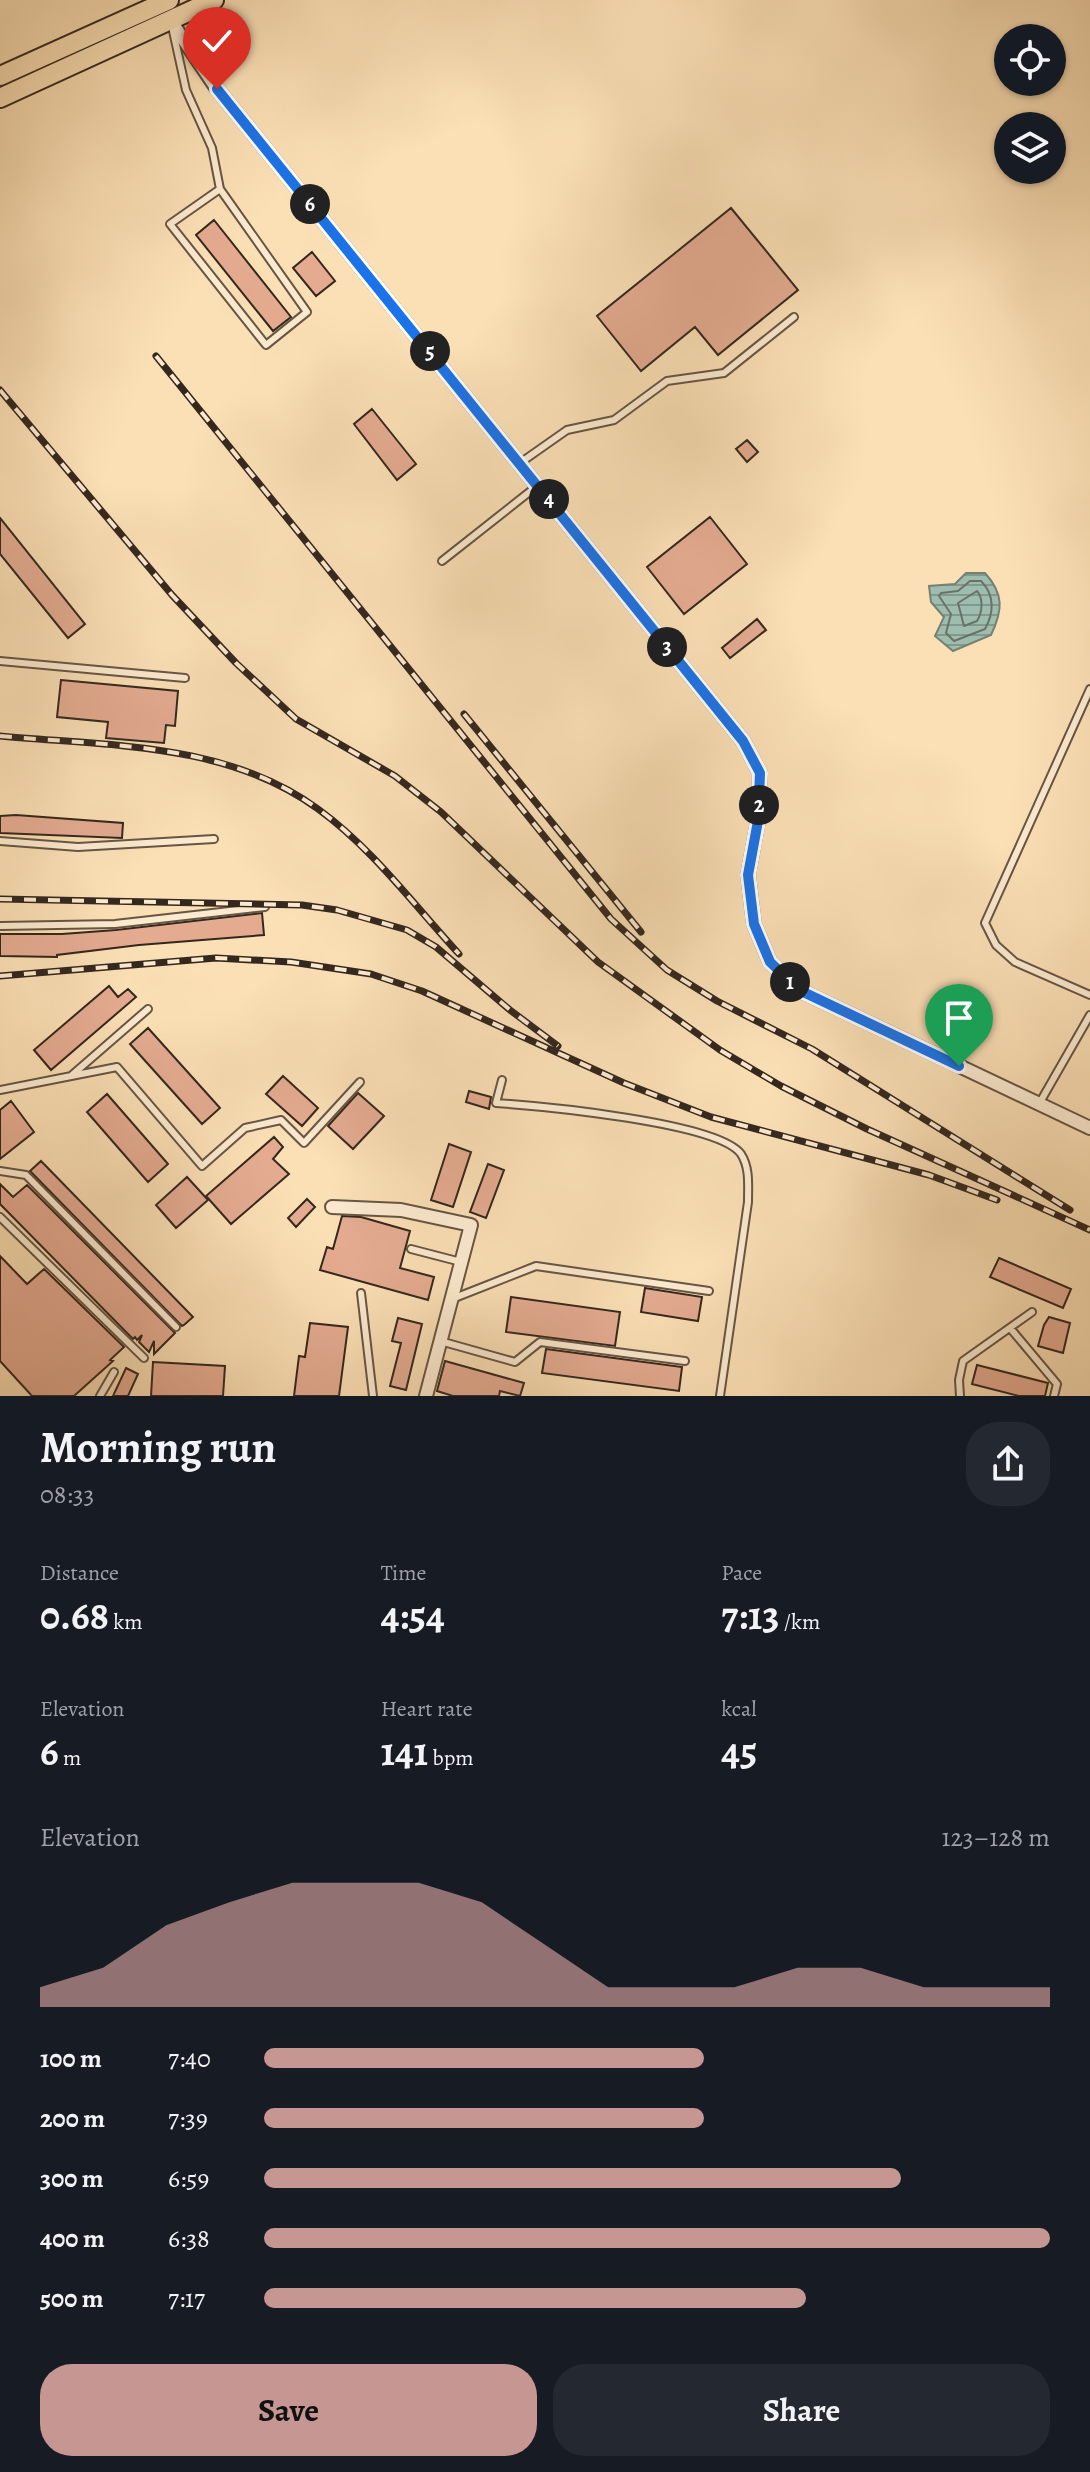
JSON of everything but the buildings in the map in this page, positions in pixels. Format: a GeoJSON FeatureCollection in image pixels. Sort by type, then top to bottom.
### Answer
{"type":"FeatureCollection","features":[{"type":"Feature","properties":{"kind":"main road"},"geometry":{"type":"LineString","coordinates":[[0,76],[169,0]]}},
{"type":"Feature","properties":{"kind":"main road"},"geometry":{"type":"LineString","coordinates":[[0,98],[214,0]]}},
{"type":"Feature","properties":{"kind":"street"},"geometry":{"type":"LineString","coordinates":[[171,21],[227,101],[743,741],[760,773],[758,821],[748,875],[754,924],[770,962],[799,990],[1090,1128]]}},
{"type":"Feature","properties":{"kind":"street"},"geometry":{"type":"LineString","coordinates":[[332,1207],[401,1210],[471,1225],[426,1396]]}},
{"type":"Feature","properties":{"kind":"lane"},"geometry":{"type":"LineString","coordinates":[[171,21],[186,90],[212,148],[220,189],[307,312],[266,345],[170,224],[220,189]]}},
{"type":"Feature","properties":{"kind":"lane"},"geometry":{"type":"LineString","coordinates":[[520,463],[567,430],[614,420],[667,381],[724,373],[794,317]]}},
{"type":"Feature","properties":{"kind":"lane"},"geometry":{"type":"LineString","coordinates":[[442,561],[538,486]]}},
{"type":"Feature","properties":{"kind":"lane"},"geometry":{"type":"LineString","coordinates":[[0,661],[185,678]]}},
{"type":"Feature","properties":{"kind":"lane"},"geometry":{"type":"LineString","coordinates":[[1090,689],[985,923],[996,945],[1015,962],[1090,995]]}},
{"type":"Feature","properties":{"kind":"lane"},"geometry":{"type":"LineString","coordinates":[[0,841],[78,847],[214,839]]}},
{"type":"Feature","properties":{"kind":"lane"},"geometry":{"type":"LineString","coordinates":[[0,926],[115,924],[265,907]]}},
{"type":"Feature","properties":{"kind":"lane"},"geometry":{"type":"LineString","coordinates":[[70,1076],[148,1009]]}},
{"type":"Feature","properties":{"kind":"lane"},"geometry":{"type":"LineString","coordinates":[[1039,1104],[1090,1015]]}},
{"type":"Feature","properties":{"kind":"lane"},"geometry":{"type":"LineString","coordinates":[[0,1090],[117,1067],[202,1166],[245,1128],[281,1120],[304,1143],[360,1082]]}},
{"type":"Feature","properties":{"kind":"lane"},"geometry":{"type":"LineString","coordinates":[[502,1080],[496,1103],[617,1115],[674,1127],[727,1144],[740,1152],[748,1170],[748,1202],[720,1396]]}},
{"type":"Feature","properties":{"kind":"lane"},"geometry":{"type":"LineString","coordinates":[[0,1171],[26,1175],[176,1327]]}},
{"type":"Feature","properties":{"kind":"lane"},"geometry":{"type":"LineString","coordinates":[[0,1217],[144,1358]]}},
{"type":"Feature","properties":{"kind":"lane"},"geometry":{"type":"LineString","coordinates":[[411,1249],[461,1262]]}},
{"type":"Feature","properties":{"kind":"lane"},"geometry":{"type":"LineString","coordinates":[[451,1299],[536,1266],[709,1291]]}},
{"type":"Feature","properties":{"kind":"lane"},"geometry":{"type":"LineString","coordinates":[[361,1293],[373,1396]]}},
{"type":"Feature","properties":{"kind":"lane"},"geometry":{"type":"LineString","coordinates":[[960,1396],[963,1361],[1032,1312]]}},
{"type":"Feature","properties":{"kind":"lane"},"geometry":{"type":"LineString","coordinates":[[1010,1328],[1057,1384],[1054,1396]]}},
{"type":"Feature","properties":{"kind":"lane"},"geometry":{"type":"LineString","coordinates":[[440,1341],[515,1362],[540,1342],[685,1361]]}},
{"type":"Feature","properties":{"kind":"lane"},"geometry":{"type":"LineString","coordinates":[[100,1396],[114,1372]]}},
{"type":"Feature","properties":{"kind":"water"},"geometry":{"type":"Polygon","coordinates":[[[966,573],[985,573],[996,588],[1000,602],[998,618],[991,635],[953,651],[935,636],[944,617],[931,602],[929,586],[955,584],[966,573]]]}},
{"type":"Feature","properties":{"kind":"railway"},"geometry":{"type":"LineString","coordinates":[[156,356],[611,919],[667,970],[717,1001],[812,1049],[1070,1210]]}},
{"type":"Feature","properties":{"kind":"railway"},"geometry":{"type":"LineString","coordinates":[[0,390],[172,595],[236,663],[296,719],[395,776],[441,812],[598,962],[720,1050],[781,1086],[867,1129],[1090,1230]]}},
{"type":"Feature","properties":{"kind":"railway"},"geometry":{"type":"LineString","coordinates":[[464,714],[641,932]]}},
{"type":"Feature","properties":{"kind":"railway"},"geometry":{"type":"LineString","coordinates":[[0,736],[165,751],[206,759],[283,787],[318,809],[356,841],[459,954]]}},
{"type":"Feature","properties":{"kind":"railway"},"geometry":{"type":"LineString","coordinates":[[0,899],[302,905],[337,910],[407,930],[436,947],[558,1046]]}},
{"type":"Feature","properties":{"kind":"railway"},"geometry":{"type":"LineString","coordinates":[[0,976],[216,958],[291,962],[371,974],[422,991],[624,1083],[711,1117],[929,1175],[997,1200]]}},
{"type":"Feature","properties":{"kind":"route"},"geometry":{"type":"LineString","coordinates":[[217,89],[743,741],[760,773],[758,821],[748,875],[754,924],[770,962],[799,990],[959,1066]]}}]}
